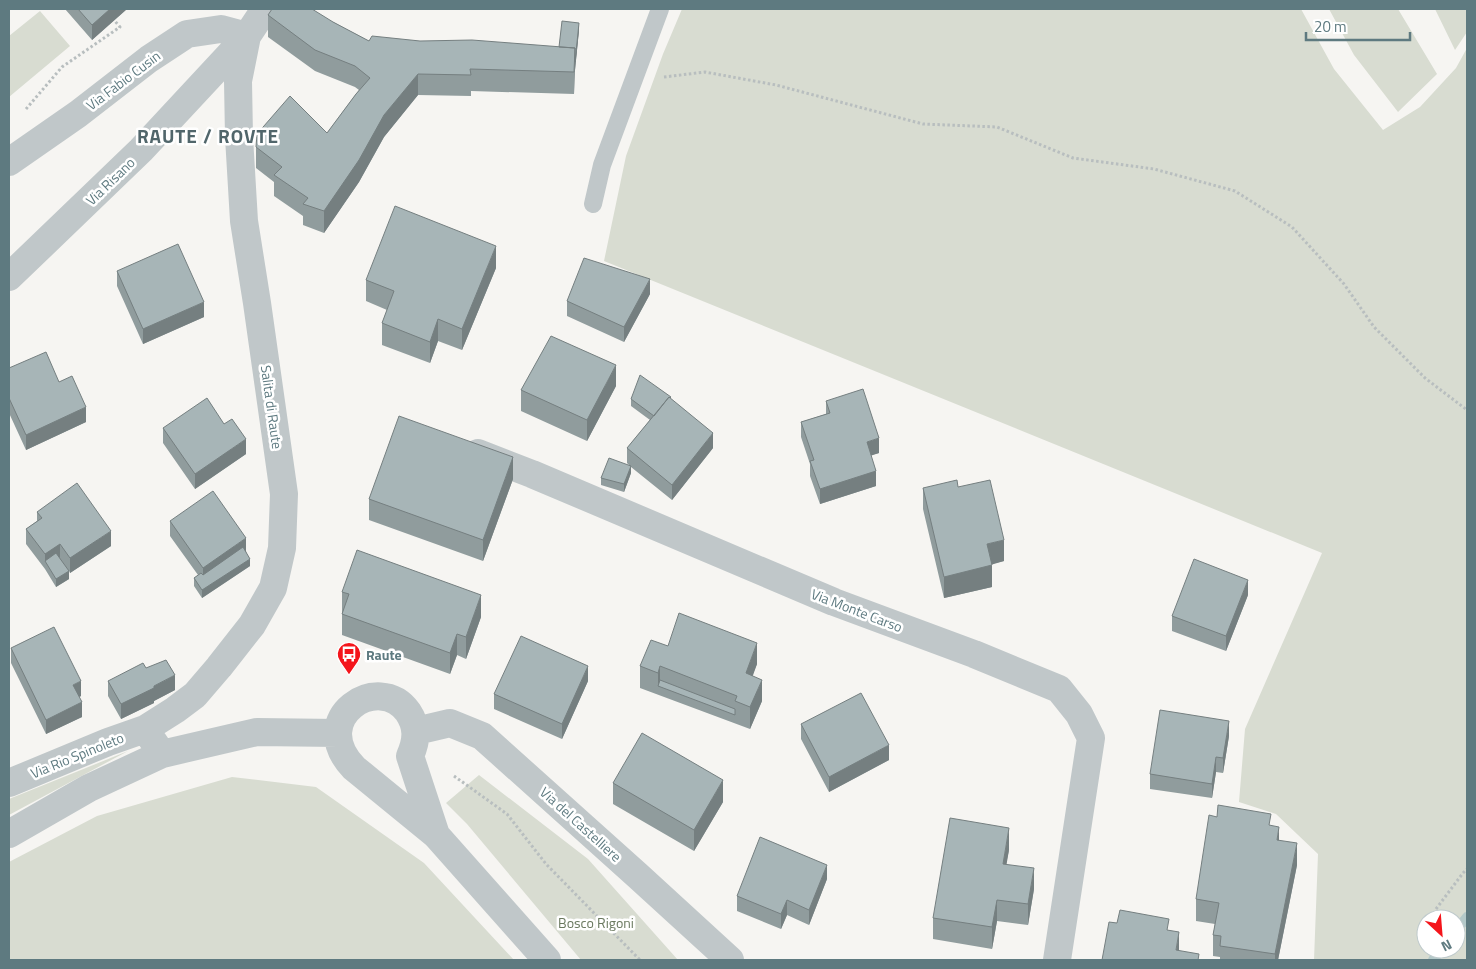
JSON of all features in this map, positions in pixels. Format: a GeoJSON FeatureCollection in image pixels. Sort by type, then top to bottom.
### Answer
{"type":"FeatureCollection","features":[{"type":"Feature","properties":{"kind":"street","name":"Salita di Raute"},"geometry":{"type":"LineString","coordinates":[[145,729],[195,695],[252,625],[273,588],[282,548],[284,494],[244,221],[238,138],[238,81],[247,36],[265,9]]}},
{"type":"Feature","properties":{"kind":"street","name":"Via Fabio Cusin"},"geometry":{"type":"LineString","coordinates":[[9,162],[187,34],[221,29],[247,36]]}},
{"type":"Feature","properties":{"kind":"street","name":"Via Risano"},"geometry":{"type":"LineString","coordinates":[[9,277],[141,150],[247,36]]}},
{"type":"Feature","properties":{"kind":"street","name":"Via Monte Carso"},"geometry":{"type":"LineString","coordinates":[[458,446],[550,482],[834,602],[974,654],[1059,689],[1079,714],[1091,738],[1057,960]]}},
{"type":"Feature","properties":{"kind":"street"},"geometry":{"type":"LineString","coordinates":[[436,834],[413,743],[412,719],[405,708],[394,700],[370,697],[358,702],[348,710],[341,721],[338,733],[340,746],[345,758],[354,768],[436,834],[547,960]]}},
{"type":"Feature","properties":{"kind":"street","name":"Via del Castelliere"},"geometry":{"type":"LineString","coordinates":[[354,768],[378,775],[391,772],[402,766],[413,743],[450,723],[482,736],[730,960]]}},
{"type":"Feature","properties":{"kind":"street"},"geometry":{"type":"LineString","coordinates":[[145,729],[162,754]]}},
{"type":"Feature","properties":{"kind":"street","name":"Via Rio Spinoleto"},"geometry":{"type":"LineString","coordinates":[[9,783],[108,742],[145,729]]}},
{"type":"Feature","properties":{"kind":"street"},"geometry":{"type":"LineString","coordinates":[[9,834],[89,788],[162,754],[257,732],[338,733]]}},
{"type":"Feature","properties":{"kind":"lane"},"geometry":{"type":"LineString","coordinates":[[594,204],[602,165],[660,9]]}},
{"type":"Feature","properties":{"kind":"path"},"geometry":{"type":"LineString","coordinates":[[21,115],[62,67],[120,27],[114,20]]}},
{"type":"Feature","properties":{"kind":"path"},"geometry":{"type":"LineString","coordinates":[[634,81],[705,72],[776,85],[923,124],[998,127],[1073,158],[1154,169],[1235,191],[1292,227],[1344,284],[1374,327],[1425,378],[1467,410]]}},
{"type":"Feature","properties":{"kind":"path"},"geometry":{"type":"LineString","coordinates":[[454,776],[507,814],[546,864],[640,960]]}},
{"type":"Feature","properties":{"kind":"path"},"geometry":{"type":"LineString","coordinates":[[1436,909],[1467,869]]}},
{"type":"Feature","properties":{"kind":"green space"},"geometry":{"type":"Polygon","coordinates":[[[682,9],[1301,9],[1334,69],[1383,130],[1420,107],[1456,68],[1467,48],[1467,960],[1314,960],[1318,854],[1276,814],[1239,802],[1245,729],[1322,553],[604,261],[626,156],[663,54],[682,9]]]}},
{"type":"Feature","properties":{"kind":"green space"},"geometry":{"type":"Polygon","coordinates":[[[1329,9],[1398,9],[1437,74],[1398,112],[1354,55],[1329,9]]]}},
{"type":"Feature","properties":{"kind":"green space"},"geometry":{"type":"Polygon","coordinates":[[[1435,9],[1467,9],[1467,32],[1455,50],[1435,9]]]}},
{"type":"Feature","properties":{"kind":"green space"},"geometry":{"type":"Polygon","coordinates":[[[40,11],[70,46],[9,97],[9,36],[40,11]]]}},
{"type":"Feature","properties":{"kind":"green space"},"geometry":{"type":"Polygon","coordinates":[[[128,751],[9,815],[9,799],[128,751]]]}},
{"type":"Feature","properties":{"kind":"green space","name":"Bosco Rigoni"},"geometry":{"type":"Polygon","coordinates":[[[479,775],[588,859],[678,960],[581,960],[467,824],[446,803],[479,775]]]}},
{"type":"Feature","properties":{"kind":"green space"},"geometry":{"type":"Polygon","coordinates":[[[232,777],[316,787],[424,863],[514,960],[9,960],[9,862],[97,816],[232,777]]]}},
{"type":"Feature","properties":{"kind":"building"},"geometry":{"type":"Polygon","coordinates":[[[78,9],[110,9],[92,25],[78,9]]]}},
{"type":"Feature","properties":{"kind":"building"},"geometry":{"type":"Polygon","coordinates":[[[272,9],[312,9],[369,41],[372,36],[420,41],[472,40],[575,48],[574,72],[470,69],[471,75],[418,74],[384,115],[359,160],[324,211],[303,204],[308,198],[274,175],[282,167],[256,147],[257,134],[290,96],[327,133],[370,78],[355,66],[315,50],[268,15],[272,9]]]}},
{"type":"Feature","properties":{"kind":"building"},"geometry":{"type":"Polygon","coordinates":[[[562,21],[579,23],[575,62],[575,48],[559,47],[562,21]]]}},
{"type":"Feature","properties":{"kind":"building"},"geometry":{"type":"Polygon","coordinates":[[[395,206],[496,246],[462,329],[438,319],[430,342],[382,323],[394,291],[366,280],[395,206]]]}},
{"type":"Feature","properties":{"kind":"building"},"geometry":{"type":"Polygon","coordinates":[[[178,244],[204,302],[143,329],[117,271],[178,244]]]}},
{"type":"Feature","properties":{"kind":"building"},"geometry":{"type":"Polygon","coordinates":[[[584,258],[650,279],[624,327],[567,301],[584,258]]]}},
{"type":"Feature","properties":{"kind":"building"},"geometry":{"type":"Polygon","coordinates":[[[551,336],[616,365],[587,420],[521,390],[551,336]]]}},
{"type":"Feature","properties":{"kind":"building"},"geometry":{"type":"Polygon","coordinates":[[[46,352],[59,382],[72,376],[86,407],[26,435],[9,398],[9,368],[46,352]]]}},
{"type":"Feature","properties":{"kind":"building"},"geometry":{"type":"Polygon","coordinates":[[[640,375],[671,397],[654,416],[631,399],[640,375]]]}},
{"type":"Feature","properties":{"kind":"building"},"geometry":{"type":"Polygon","coordinates":[[[863,389],[879,438],[867,442],[876,471],[820,489],[810,461],[814,460],[801,422],[830,413],[826,401],[863,389]]]}},
{"type":"Feature","properties":{"kind":"building"},"geometry":{"type":"Polygon","coordinates":[[[669,397],[713,433],[672,485],[627,448],[669,397]]]}},
{"type":"Feature","properties":{"kind":"building"},"geometry":{"type":"Polygon","coordinates":[[[207,398],[224,424],[232,419],[246,439],[195,474],[163,428],[207,398]]]}},
{"type":"Feature","properties":{"kind":"building"},"geometry":{"type":"Polygon","coordinates":[[[399,416],[513,457],[483,540],[369,499],[399,416]]]}},
{"type":"Feature","properties":{"kind":"building"},"geometry":{"type":"Polygon","coordinates":[[[609,458],[631,466],[624,484],[601,478],[609,458]]]}},
{"type":"Feature","properties":{"kind":"building"},"geometry":{"type":"Polygon","coordinates":[[[957,480],[958,487],[990,480],[1004,540],[987,544],[992,565],[944,577],[923,488],[957,480]]]}},
{"type":"Feature","properties":{"kind":"building"},"geometry":{"type":"Polygon","coordinates":[[[77,483],[111,531],[70,558],[60,544],[45,554],[26,529],[42,518],[37,512],[77,483]]]}},
{"type":"Feature","properties":{"kind":"building"},"geometry":{"type":"Polygon","coordinates":[[[213,491],[246,538],[203,568],[170,521],[213,491]]]}},
{"type":"Feature","properties":{"kind":"building"},"geometry":{"type":"Polygon","coordinates":[[[243,547],[250,559],[202,590],[194,578],[201,573],[203,575],[243,547]]]}},
{"type":"Feature","properties":{"kind":"building"},"geometry":{"type":"Polygon","coordinates":[[[357,550],[481,595],[466,637],[457,634],[450,653],[342,614],[349,594],[342,592],[357,550]]]}},
{"type":"Feature","properties":{"kind":"building"},"geometry":{"type":"Polygon","coordinates":[[[56,553],[69,571],[56,579],[45,561],[56,553]]]}},
{"type":"Feature","properties":{"kind":"building"},"geometry":{"type":"Polygon","coordinates":[[[1194,559],[1248,580],[1226,636],[1172,616],[1194,559]]]}},
{"type":"Feature","properties":{"kind":"building"},"geometry":{"type":"Polygon","coordinates":[[[679,613],[757,643],[746,673],[762,680],[750,707],[735,701],[737,696],[660,666],[658,673],[640,666],[651,640],[668,646],[679,613]]]}},
{"type":"Feature","properties":{"kind":"building"},"geometry":{"type":"Polygon","coordinates":[[[54,627],[81,681],[73,685],[82,702],[46,720],[11,648],[54,627]]]}},
{"type":"Feature","properties":{"kind":"building"},"geometry":{"type":"Polygon","coordinates":[[[521,636],[588,666],[562,724],[494,694],[521,636]]]}},
{"type":"Feature","properties":{"kind":"building"},"geometry":{"type":"Polygon","coordinates":[[[166,660],[175,675],[154,686],[154,688],[121,704],[108,681],[143,663],[146,668],[166,660]]]}},
{"type":"Feature","properties":{"kind":"building"},"geometry":{"type":"Polygon","coordinates":[[[660,680],[735,709],[735,715],[658,686],[660,680]]]}},
{"type":"Feature","properties":{"kind":"building"},"geometry":{"type":"Polygon","coordinates":[[[861,693],[889,745],[829,777],[801,724],[861,693]]]}},
{"type":"Feature","properties":{"kind":"building"},"geometry":{"type":"Polygon","coordinates":[[[1160,710],[1229,721],[1223,758],[1216,757],[1212,784],[1150,774],[1160,710]]]}},
{"type":"Feature","properties":{"kind":"building"},"geometry":{"type":"Polygon","coordinates":[[[642,733],[723,780],[694,830],[613,783],[642,733]]]}},
{"type":"Feature","properties":{"kind":"building"},"geometry":{"type":"Polygon","coordinates":[[[1218,805],[1271,814],[1269,825],[1279,827],[1277,840],[1297,843],[1275,954],[1220,946],[1221,936],[1213,935],[1219,903],[1196,899],[1209,815],[1217,817],[1218,805]]]}},
{"type":"Feature","properties":{"kind":"building"},"geometry":{"type":"Polygon","coordinates":[[[950,818],[1009,828],[1003,864],[1034,868],[1028,904],[997,900],[992,927],[933,918],[950,818]]]}},
{"type":"Feature","properties":{"kind":"building"},"geometry":{"type":"Polygon","coordinates":[[[760,837],[827,865],[809,910],[787,900],[781,914],[737,896],[760,837]]]}},
{"type":"Feature","properties":{"kind":"building"},"geometry":{"type":"Polygon","coordinates":[[[1120,910],[1169,919],[1167,930],[1179,932],[1176,950],[1199,954],[1198,960],[1102,960],[1109,922],[1117,923],[1120,910]]]}},
{"type":"Feature","properties":{"kind":"place","name":"Raute"},"geometry":{"type":"Point","coordinates":[349,675]}},
{"type":"Feature","properties":{"kind":"district","name":"RAUTE / ROVTE"},"geometry":{"type":"Point","coordinates":[208,135]}}]}
